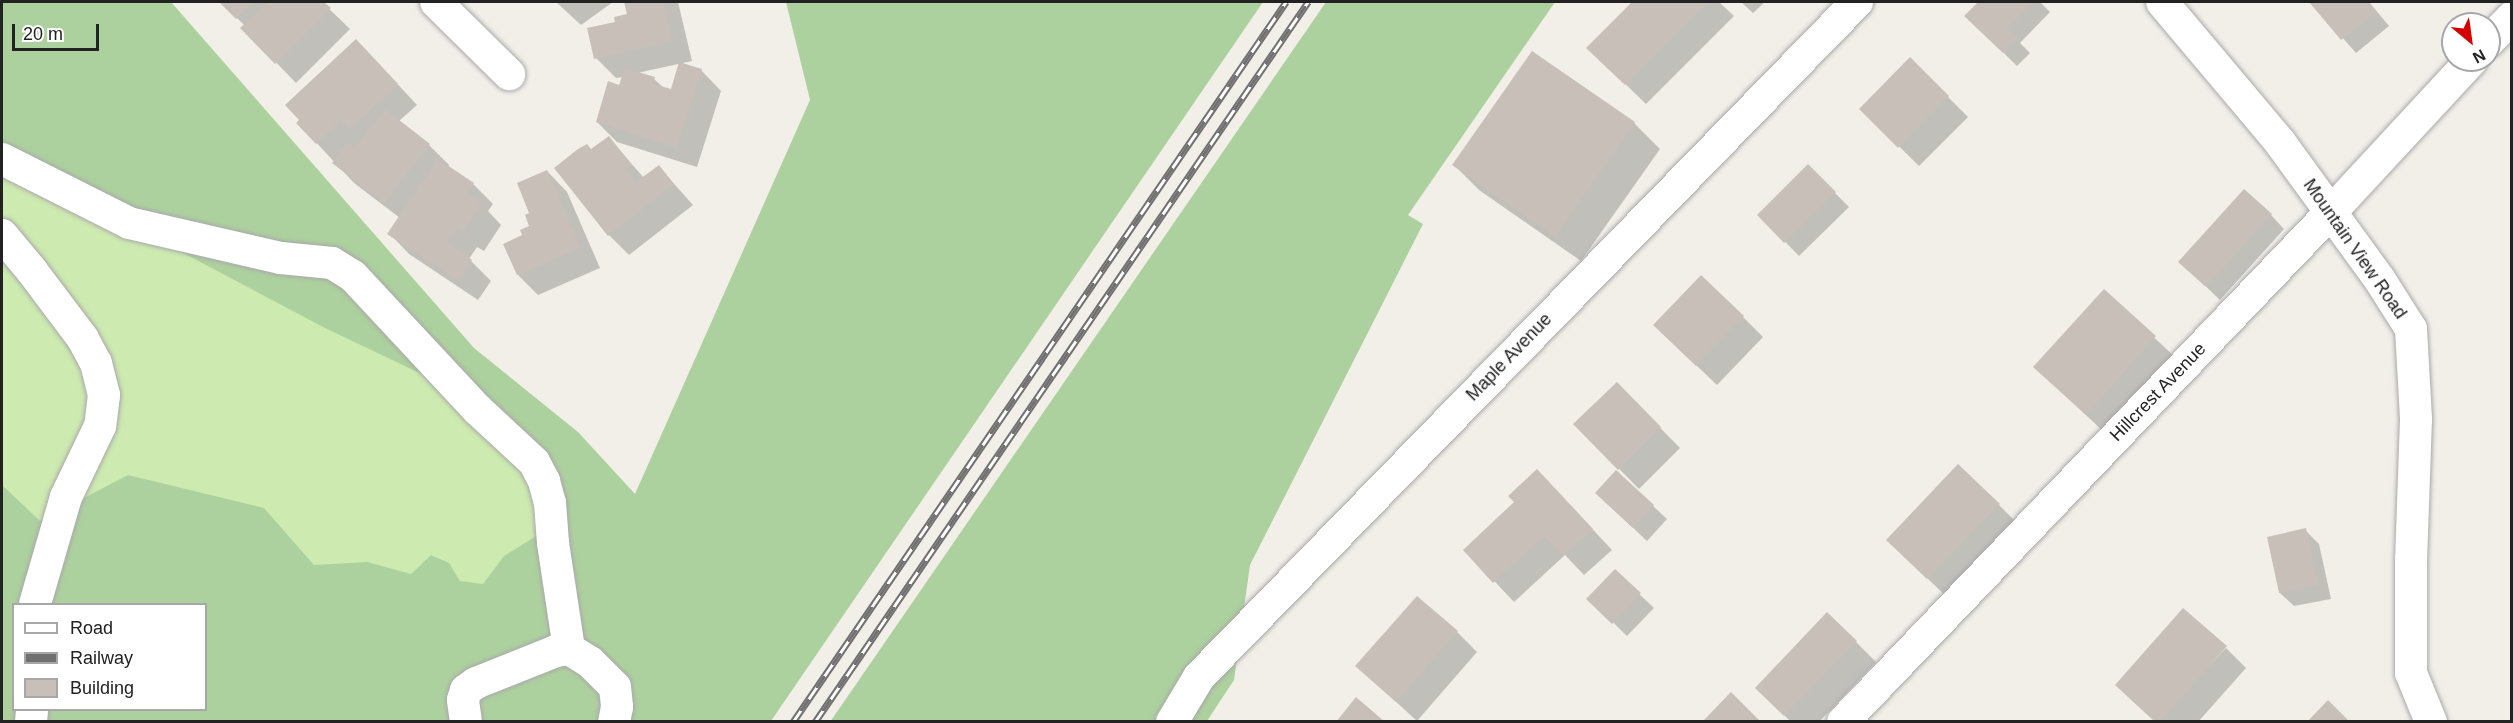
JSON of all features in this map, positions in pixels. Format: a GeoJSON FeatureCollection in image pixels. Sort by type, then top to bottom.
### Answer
{"type":"FeatureCollection","features":[{"type":"Feature","properties":{"kind":"street"},"geometry":{"type":"LineString","coordinates":[[436,2],[509,74]]}},
{"type":"Feature","properties":{"kind":"street","name":"Maple Avenue"},"geometry":{"type":"LineString","coordinates":[[1172,722],[1199,677],[1857,2]]}},
{"type":"Feature","properties":{"kind":"street","name":"Mountain View Road"},"geometry":{"type":"LineString","coordinates":[[2162,2],[2279,141],[2332,211],[2411,329],[2416,419],[2411,559],[2411,673],[2431,722]]}},
{"type":"Feature","properties":{"kind":"street","name":"Hillcrest Avenue"},"geometry":{"type":"LineString","coordinates":[[1843,722],[2332,211],[2461,72]]}},
{"type":"Feature","properties":{"kind":"street"},"geometry":{"type":"LineString","coordinates":[[2,159],[129,223],[281,258],[332,263],[353,276],[477,409],[534,462],[544,481],[550,502],[553,543],[569,649]]}},
{"type":"Feature","properties":{"kind":"street"},"geometry":{"type":"LineString","coordinates":[[2,235],[44,285],[83,339],[96,363],[104,395],[100,426],[66,497],[35,603]]}},
{"type":"Feature","properties":{"kind":"street"},"geometry":{"type":"LineString","coordinates":[[466,722],[463,699],[471,687],[556,651],[569,649],[590,662],[615,687],[614,722]]}},
{"type":"Feature","properties":{"kind":"green space"},"geometry":{"type":"Polygon","coordinates":[[[2,2],[149,2],[695,619],[626,721],[2,721],[2,2]]]}},
{"type":"Feature","properties":{"kind":"green space"},"geometry":{"type":"Polygon","coordinates":[[[2,2],[171,2],[474,348],[578,432],[635,494],[810,100],[786,2],[1263,2],[771,721],[2,721],[2,485],[40,521],[128,475],[264,508],[314,565],[367,562],[411,574],[431,555],[449,563],[460,581],[483,584],[504,556],[541,533],[538,490],[428,377],[325,328],[2,157],[2,2]]]}},
{"type":"Feature","properties":{"kind":"green space"},"geometry":{"type":"Polygon","coordinates":[[[1326,2],[1555,2],[1408,215],[1423,224],[1250,565],[1234,680],[1207,721],[830,722],[1326,2]]]}},
{"type":"Feature","properties":{"kind":"building"},"geometry":{"type":"Polygon","coordinates":[[[219,2],[254,2],[236,19],[219,2]]]}},
{"type":"Feature","properties":{"kind":"building"},"geometry":{"type":"Polygon","coordinates":[[[268,2],[324,2],[331,8],[275,64],[240,28],[268,2]]]}},
{"type":"Feature","properties":{"kind":"building"},"geometry":{"type":"Polygon","coordinates":[[[624,2],[663,2],[672,41],[594,59],[587,28],[615,22],[614,17],[627,14],[624,2]]]}},
{"type":"Feature","properties":{"kind":"building"},"geometry":{"type":"Polygon","coordinates":[[[1632,2],[1708,2],[1625,85],[1586,48],[1632,2]]]}},
{"type":"Feature","properties":{"kind":"building"},"geometry":{"type":"Polygon","coordinates":[[[1978,2],[2033,2],[2007,29],[2017,38],[2003,53],[1964,16],[1978,2]]]}},
{"type":"Feature","properties":{"kind":"building"},"geometry":{"type":"Polygon","coordinates":[[[2309,2],[2368,2],[2376,12],[2341,40],[2309,2]]]}},
{"type":"Feature","properties":{"kind":"building"},"geometry":{"type":"Polygon","coordinates":[[[356,39],[398,84],[349,130],[341,121],[316,144],[296,123],[299,120],[285,105],[356,39]]]}},
{"type":"Feature","properties":{"kind":"building"},"geometry":{"type":"Polygon","coordinates":[[[1532,51],[1635,122],[1555,237],[1452,165],[1532,51]]]}},
{"type":"Feature","properties":{"kind":"building"},"geometry":{"type":"Polygon","coordinates":[[[1910,57],[1949,96],[1898,148],[1859,109],[1910,57]]]}},
{"type":"Feature","properties":{"kind":"building"},"geometry":{"type":"Polygon","coordinates":[[[679,62],[702,69],[677,148],[596,122],[608,81],[619,85],[625,68],[655,77],[653,84],[671,89],[679,62]]]}},
{"type":"Feature","properties":{"kind":"building"},"geometry":{"type":"Polygon","coordinates":[[[385,109],[430,144],[384,203],[332,163],[348,142],[355,147],[385,109]]]}},
{"type":"Feature","properties":{"kind":"building"},"geometry":{"type":"Polygon","coordinates":[[[609,136],[631,164],[626,169],[636,182],[659,165],[674,184],[608,236],[554,168],[578,149],[587,144],[591,149],[609,136]]]}},
{"type":"Feature","properties":{"kind":"building"},"geometry":{"type":"Polygon","coordinates":[[[438,159],[474,183],[467,193],[482,204],[463,232],[457,228],[447,242],[472,260],[458,281],[387,234],[438,159]]]}},
{"type":"Feature","properties":{"kind":"building"},"geometry":{"type":"Polygon","coordinates":[[[1808,164],[1836,192],[1784,243],[1757,215],[1808,164]]]}},
{"type":"Feature","properties":{"kind":"building"},"geometry":{"type":"Polygon","coordinates":[[[547,170],[581,248],[517,275],[503,244],[522,235],[520,230],[529,226],[525,215],[529,213],[517,183],[547,170]]]}},
{"type":"Feature","properties":{"kind":"building"},"geometry":{"type":"Polygon","coordinates":[[[2244,189],[2272,214],[2206,287],[2178,262],[2244,189]]]}},
{"type":"Feature","properties":{"kind":"building"},"geometry":{"type":"Polygon","coordinates":[[[1701,275],[1744,316],[1696,366],[1653,325],[1701,275]]]}},
{"type":"Feature","properties":{"kind":"building"},"geometry":{"type":"Polygon","coordinates":[[[2104,289],[2156,336],[2086,415],[2033,367],[2104,289]]]}},
{"type":"Feature","properties":{"kind":"building"},"geometry":{"type":"Polygon","coordinates":[[[1617,382],[1661,427],[1618,470],[1573,424],[1617,382]]]}},
{"type":"Feature","properties":{"kind":"building"},"geometry":{"type":"Polygon","coordinates":[[[1958,464],[2000,504],[1927,579],[1886,540],[1958,464]]]}},
{"type":"Feature","properties":{"kind":"building"},"geometry":{"type":"Polygon","coordinates":[[[1537,469],[1593,529],[1563,556],[1544,536],[1493,583],[1463,550],[1514,502],[1508,496],[1537,469]]]}},
{"type":"Feature","properties":{"kind":"building"},"geometry":{"type":"Polygon","coordinates":[[[1616,470],[1654,505],[1633,528],[1595,493],[1616,470]]]}},
{"type":"Feature","properties":{"kind":"building"},"geometry":{"type":"Polygon","coordinates":[[[2306,528],[2318,585],[2279,593],[2267,537],[2306,528]]]}},
{"type":"Feature","properties":{"kind":"building"},"geometry":{"type":"Polygon","coordinates":[[[1615,569],[1641,593],[1612,624],[1586,599],[1615,569]]]}},
{"type":"Feature","properties":{"kind":"building"},"geometry":{"type":"Polygon","coordinates":[[[1417,596],[1458,631],[1396,702],[1355,666],[1417,596]]]}},
{"type":"Feature","properties":{"kind":"building"},"geometry":{"type":"Polygon","coordinates":[[[2183,608],[2227,646],[2160,722],[2155,722],[2115,685],[2183,608]]]}},
{"type":"Feature","properties":{"kind":"building"},"geometry":{"type":"Polygon","coordinates":[[[1827,612],[1857,641],[1784,716],[1755,688],[1827,612]]]}},
{"type":"Feature","properties":{"kind":"building"},"geometry":{"type":"Polygon","coordinates":[[[1731,692],[1761,722],[1702,722],[1731,692]]]}},
{"type":"Feature","properties":{"kind":"building"},"geometry":{"type":"Polygon","coordinates":[[[1356,697],[1385,722],[1336,722],[1356,697]]]}},
{"type":"Feature","properties":{"kind":"building"},"geometry":{"type":"Polygon","coordinates":[[[2328,700],[2350,722],[2307,722],[2328,700]]]}},
{"type":"Feature","properties":{"kind":"railway"},"geometry":{"type":"LineString","coordinates":[[793,722],[1286,2]]}},
{"type":"Feature","properties":{"kind":"railway"},"geometry":{"type":"LineString","coordinates":[[815,722],[1308,2]]}}]}
